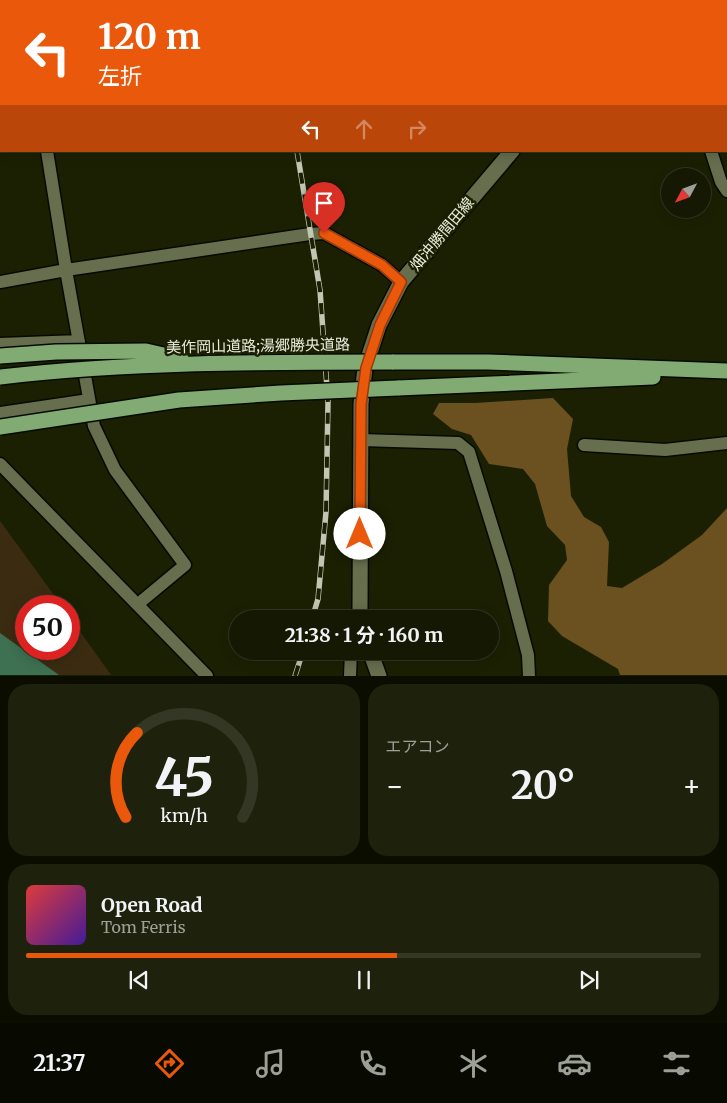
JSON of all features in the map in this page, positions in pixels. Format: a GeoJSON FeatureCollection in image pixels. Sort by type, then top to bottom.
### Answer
{"type":"FeatureCollection","features":[{"type":"Feature","properties":{"kind":"highway"},"geometry":{"type":"LineString","coordinates":[[0,356],[56,352],[146,351],[199,364]]}},
{"type":"Feature","properties":{"kind":"highway","name":"美作岡山道路;湯郷勝央道路"},"geometry":{"type":"LineString","coordinates":[[0,377],[59,370],[248,362],[488,362],[727,372]]}},
{"type":"Feature","properties":{"kind":"highway"},"geometry":{"type":"LineString","coordinates":[[0,427],[179,400],[727,372]]}},
{"type":"Feature","properties":{"kind":"main road","name":"畑沖勝間田線"},"geometry":{"type":"LineString","coordinates":[[359,610],[361,404],[366,368],[380,325],[401,282],[511,152]]}},
{"type":"Feature","properties":{"kind":"main road"},"geometry":{"type":"LineString","coordinates":[[373,660],[379,676]]}},
{"type":"Feature","properties":{"kind":"street"},"geometry":{"type":"LineString","coordinates":[[47,152],[94,426],[115,470],[185,564],[138,604]]}},
{"type":"Feature","properties":{"kind":"street"},"geometry":{"type":"LineString","coordinates":[[711,152],[721,182],[727,191]]}},
{"type":"Feature","properties":{"kind":"street"},"geometry":{"type":"LineString","coordinates":[[0,282],[66,270],[324,233],[382,265],[401,282]]}},
{"type":"Feature","properties":{"kind":"street"},"geometry":{"type":"LineString","coordinates":[[0,344],[79,341]]}},
{"type":"Feature","properties":{"kind":"street"},"geometry":{"type":"LineString","coordinates":[[0,413],[89,400]]}},
{"type":"Feature","properties":{"kind":"street"},"geometry":{"type":"LineString","coordinates":[[361,440],[458,443],[468,452],[506,571],[528,655],[529,676]]}},
{"type":"Feature","properties":{"kind":"street"},"geometry":{"type":"LineString","coordinates":[[584,445],[665,450],[727,443]]}},
{"type":"Feature","properties":{"kind":"street"},"geometry":{"type":"LineString","coordinates":[[0,464],[208,676]]}},
{"type":"Feature","properties":{"kind":"street"},"geometry":{"type":"LineString","coordinates":[[350,676],[351,660]]}},
{"type":"Feature","properties":{"kind":"shaded area"},"geometry":{"type":"Polygon","coordinates":[[[553,398],[573,419],[567,449],[571,496],[584,517],[601,527],[609,542],[607,586],[622,588],[662,564],[702,535],[727,508],[727,675],[620,675],[618,669],[562,636],[548,621],[549,585],[567,560],[565,545],[547,526],[535,484],[523,469],[489,464],[471,435],[452,429],[433,414],[439,403],[475,403],[553,398]]]}},
{"type":"Feature","properties":{"kind":"shaded area"},"geometry":{"type":"Polygon","coordinates":[[[0,521],[54,595],[15,595],[15,645],[0,633],[0,521]]]}},
{"type":"Feature","properties":{"kind":"shaded area"},"geometry":{"type":"Polygon","coordinates":[[[80,631],[111,675],[52,675],[33,660],[80,660],[80,631]]]}},
{"type":"Feature","properties":{"kind":"shaded area"},"geometry":{"type":"Polygon","coordinates":[[[0,633],[15,644],[15,660],[38,660],[59,675],[0,675],[0,633]]]}},
{"type":"Feature","properties":{"kind":"railway"},"geometry":{"type":"LineString","coordinates":[[297,152],[320,290],[328,402],[326,512],[318,599],[315,610]]}},
{"type":"Feature","properties":{"kind":"railway"},"geometry":{"type":"LineString","coordinates":[[295,676],[300,660]]}},
{"type":"Feature","properties":{"kind":"route"},"geometry":{"type":"LineString","coordinates":[[324,233],[382,265],[401,282],[380,325],[366,368],[361,404],[360,534]]}}]}
